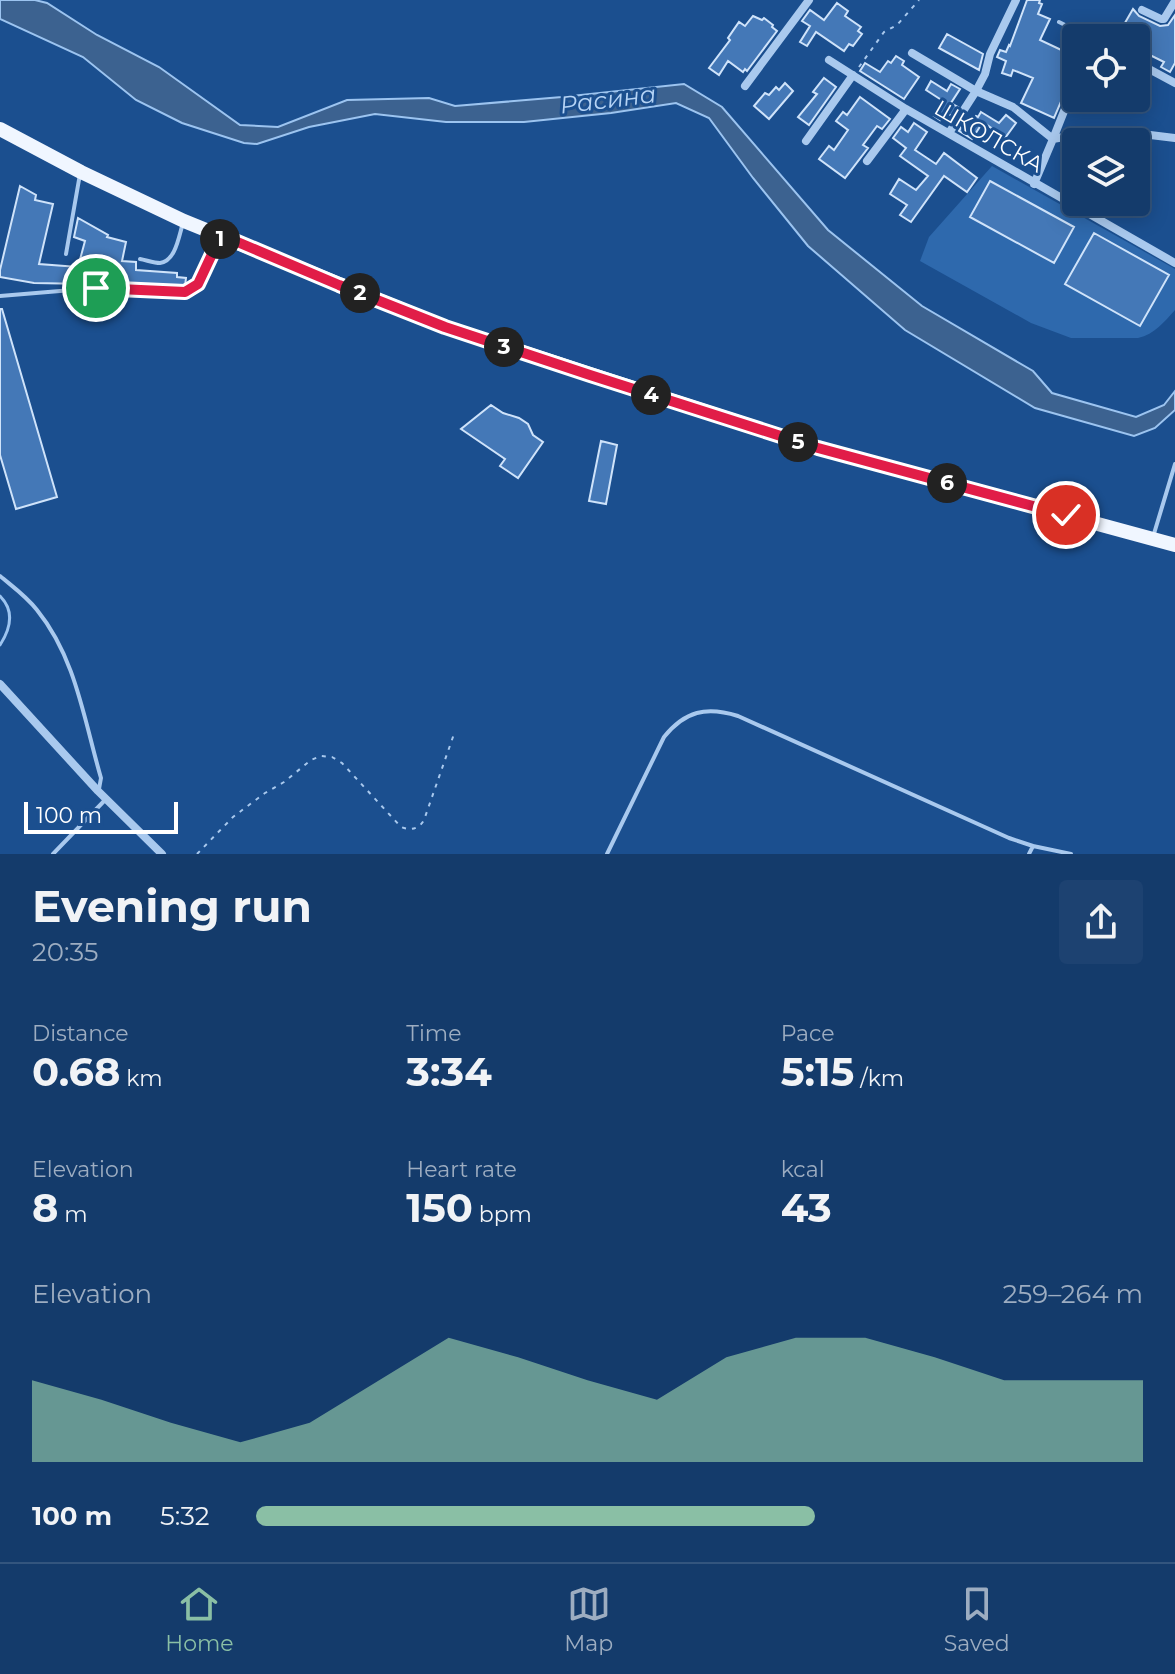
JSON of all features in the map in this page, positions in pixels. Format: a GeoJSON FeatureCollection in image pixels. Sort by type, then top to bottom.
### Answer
{"type":"FeatureCollection","features":[{"type":"Feature","properties":{"kind":"main road"},"geometry":{"type":"LineString","coordinates":[[0,129],[184,221],[445,327],[818,448],[1175,545]]}},
{"type":"Feature","properties":{"kind":"street"},"geometry":{"type":"LineString","coordinates":[[745,86],[809,0]]}},
{"type":"Feature","properties":{"kind":"street"},"geometry":{"type":"LineString","coordinates":[[949,133],[985,74],[990,54],[1016,0]]}},
{"type":"Feature","properties":{"kind":"street"},"geometry":{"type":"LineString","coordinates":[[1142,10],[1164,19],[1175,1]]}},
{"type":"Feature","properties":{"kind":"street"},"geometry":{"type":"LineString","coordinates":[[912,53],[976,91],[1013,107],[1053,139],[1086,133],[1175,138]]}},
{"type":"Feature","properties":{"kind":"street","name":"ШКОЛСКА"},"geometry":{"type":"LineString","coordinates":[[829,60],[906,109],[1175,263]]}},
{"type":"Feature","properties":{"kind":"street"},"geometry":{"type":"LineString","coordinates":[[1150,70],[1175,83]]}},
{"type":"Feature","properties":{"kind":"street"},"geometry":{"type":"LineString","coordinates":[[806,141],[853,75]]}},
{"type":"Feature","properties":{"kind":"street"},"geometry":{"type":"LineString","coordinates":[[867,161],[906,109]]}},
{"type":"Feature","properties":{"kind":"street"},"geometry":{"type":"LineString","coordinates":[[1034,184],[1064,112]]}},
{"type":"Feature","properties":{"kind":"street"},"geometry":{"type":"LineString","coordinates":[[0,684],[98,791],[162,854]]}},
{"type":"Feature","properties":{"kind":"lane"},"geometry":{"type":"LineString","coordinates":[[1059,22],[1063,24]]}},
{"type":"Feature","properties":{"kind":"lane"},"geometry":{"type":"LineString","coordinates":[[66,254],[81,172]]}},
{"type":"Feature","properties":{"kind":"lane"},"geometry":{"type":"LineString","coordinates":[[140,259],[160,263],[168,260],[184,221]]}},
{"type":"Feature","properties":{"kind":"lane"},"geometry":{"type":"LineString","coordinates":[[0,296],[96,288],[185,292],[198,284],[221,235]]}},
{"type":"Feature","properties":{"kind":"lane"},"geometry":{"type":"LineString","coordinates":[[1153,540],[1175,464]]}},
{"type":"Feature","properties":{"kind":"lane"},"geometry":{"type":"LineString","coordinates":[[0,576],[37,609],[62,650],[78,689],[101,778],[98,791]]}},
{"type":"Feature","properties":{"kind":"lane"},"geometry":{"type":"LineString","coordinates":[[607,854],[664,737],[685,717],[712,710],[738,716],[1009,838],[1071,854]]}},
{"type":"Feature","properties":{"kind":"lane"},"geometry":{"type":"LineString","coordinates":[[53,854],[106,799]]}},
{"type":"Feature","properties":{"kind":"lane"},"geometry":{"type":"LineString","coordinates":[[1029,854],[1033,846]]}},
{"type":"Feature","properties":{"kind":"path"},"geometry":{"type":"LineString","coordinates":[[853,75],[884,32],[897,25],[919,0]]}},
{"type":"Feature","properties":{"kind":"path"},"geometry":{"type":"LineString","coordinates":[[197,854],[233,817],[311,760],[321,756],[337,759],[401,827],[416,828],[424,820],[454,734]]}},
{"type":"Feature","properties":{"kind":"shaded area"},"geometry":{"type":"Polygon","coordinates":[[[992,166],[1062,205],[1062,216],[1081,216],[1175,269],[1175,310],[1154,331],[1138,338],[1071,338],[1031,323],[920,261],[929,237],[992,166]]]}},
{"type":"Feature","properties":{"kind":"water","name":"Расина"},"geometry":{"type":"Polygon","coordinates":[[[0,0],[47,3],[97,35],[159,67],[240,125],[278,127],[347,100],[429,98],[455,106],[684,84],[722,107],[828,230],[922,306],[1033,371],[1052,393],[1136,417],[1164,405],[1175,391],[1175,410],[1155,428],[1134,436],[1035,408],[905,330],[808,246],[709,118],[676,103],[524,122],[446,122],[375,114],[309,127],[257,144],[244,143],[182,123],[136,100],[83,57],[0,19],[0,0]]]}},
{"type":"Feature","properties":{"kind":"building"},"geometry":{"type":"Polygon","coordinates":[[[1027,0],[1040,0],[1042,4],[1038,14],[1050,19],[1040,40],[1062,50],[1062,99],[1054,118],[1021,103],[1033,78],[1013,70],[1011,76],[1002,73],[1006,61],[997,57],[1000,50],[1006,52],[1027,0]]]}},
{"type":"Feature","properties":{"kind":"building"},"geometry":{"type":"Polygon","coordinates":[[[837,3],[848,11],[845,16],[861,27],[858,31],[862,34],[853,46],[849,44],[844,51],[816,32],[807,46],[800,42],[810,26],[802,21],[810,10],[824,20],[837,3]]]}},
{"type":"Feature","properties":{"kind":"building"},"geometry":{"type":"Polygon","coordinates":[[[1133,9],[1139,16],[1160,26],[1168,25],[1175,15],[1175,63],[1170,72],[1161,67],[1164,62],[1150,55],[1150,24],[1124,24],[1133,9]]]}},
{"type":"Feature","properties":{"kind":"building"},"geometry":{"type":"Polygon","coordinates":[[[753,16],[764,18],[777,31],[747,71],[745,69],[743,72],[728,61],[719,75],[709,68],[739,22],[745,26],[753,16]]]}},
{"type":"Feature","properties":{"kind":"building"},"geometry":{"type":"Polygon","coordinates":[[[947,34],[983,54],[979,70],[939,48],[947,34]]]}},
{"type":"Feature","properties":{"kind":"building"},"geometry":{"type":"Polygon","coordinates":[[[896,56],[904,61],[902,65],[919,77],[904,99],[860,71],[865,63],[880,72],[896,56]]]}},
{"type":"Feature","properties":{"kind":"building"},"geometry":{"type":"Polygon","coordinates":[[[824,78],[836,87],[809,125],[798,117],[817,94],[813,92],[824,78]]]}},
{"type":"Feature","properties":{"kind":"building"},"geometry":{"type":"Polygon","coordinates":[[[931,81],[947,91],[951,84],[960,89],[951,103],[958,107],[952,116],[945,112],[940,120],[934,116],[943,101],[926,90],[931,81]]]}},
{"type":"Feature","properties":{"kind":"building"},"geometry":{"type":"Polygon","coordinates":[[[785,83],[793,91],[769,119],[754,106],[765,93],[769,95],[776,87],[779,90],[785,83]]]}},
{"type":"Feature","properties":{"kind":"building"},"geometry":{"type":"Polygon","coordinates":[[[860,97],[890,119],[882,129],[877,126],[863,145],[868,148],[845,178],[819,159],[829,146],[834,150],[848,130],[836,121],[843,112],[847,115],[860,97]]]}},
{"type":"Feature","properties":{"kind":"building"},"geometry":{"type":"Polygon","coordinates":[[[981,112],[999,123],[1006,115],[1016,123],[1005,138],[983,122],[972,139],[959,131],[963,124],[969,128],[981,112]]]}},
{"type":"Feature","properties":{"kind":"building"},"geometry":{"type":"Polygon","coordinates":[[[914,123],[927,132],[915,150],[936,164],[944,153],[977,178],[967,192],[944,176],[911,222],[900,215],[907,205],[890,194],[899,179],[916,190],[928,176],[900,156],[906,148],[893,138],[901,127],[908,132],[914,123]]]}},
{"type":"Feature","properties":{"kind":"building"},"geometry":{"type":"Polygon","coordinates":[[[990,181],[1074,227],[1054,263],[970,217],[990,181]]]}},
{"type":"Feature","properties":{"kind":"building"},"geometry":{"type":"Polygon","coordinates":[[[20,186],[36,195],[35,200],[53,204],[39,264],[78,267],[85,241],[74,237],[78,218],[107,237],[126,242],[122,261],[136,262],[136,270],[177,273],[177,277],[186,278],[185,286],[34,283],[0,277],[20,186]]]}},
{"type":"Feature","properties":{"kind":"building"},"geometry":{"type":"Polygon","coordinates":[[[1094,233],[1169,275],[1140,326],[1065,284],[1094,233]]]}},
{"type":"Feature","properties":{"kind":"building"},"geometry":{"type":"Polygon","coordinates":[[[0,309],[57,497],[16,509],[0,455],[0,309]]]}},
{"type":"Feature","properties":{"kind":"building"},"geometry":{"type":"Polygon","coordinates":[[[491,405],[528,424],[533,435],[543,442],[518,478],[500,466],[505,459],[461,429],[491,405]]]}},
{"type":"Feature","properties":{"kind":"building"},"geometry":{"type":"Polygon","coordinates":[[[601,441],[617,445],[606,504],[589,501],[601,441]]]}},
{"type":"Feature","properties":{"kind":"waterway"},"geometry":{"type":"LineString","coordinates":[[0,596],[8,608],[10,620],[0,645]]}},
{"type":"Feature","properties":{"kind":"route"},"geometry":{"type":"LineString","coordinates":[[96,288],[185,292],[198,284],[221,235],[445,327],[818,448],[1066,515]]}}]}
